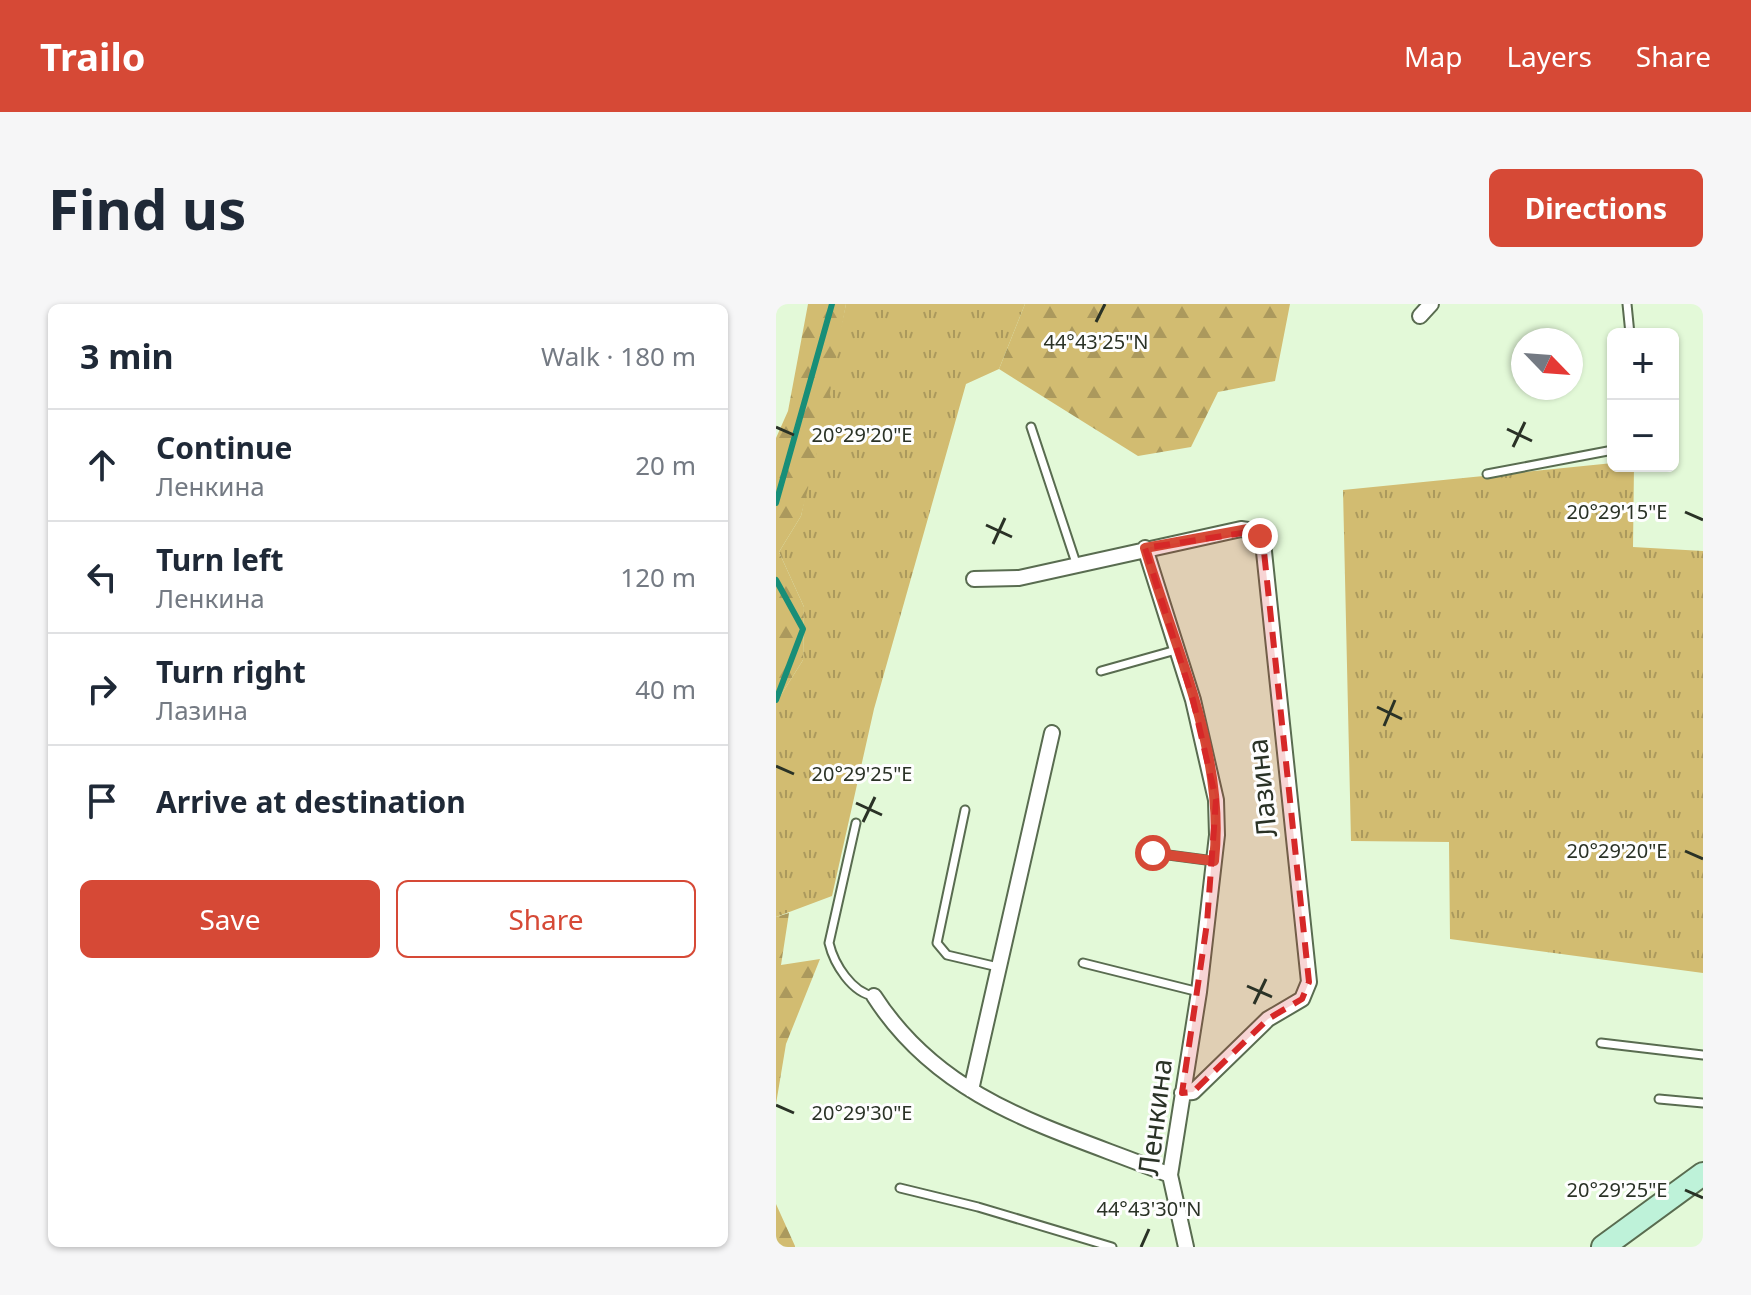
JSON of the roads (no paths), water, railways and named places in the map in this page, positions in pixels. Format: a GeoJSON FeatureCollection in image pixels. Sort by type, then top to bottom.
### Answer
{"type":"FeatureCollection","features":[{"type":"Feature","properties":{"kind":"main road"},"geometry":{"type":"LineString","coordinates":[[1603,1247],[1703,1174]]}},
{"type":"Feature","properties":{"kind":"street"},"geometry":{"type":"LineString","coordinates":[[1420,316],[1431,304]]}},
{"type":"Feature","properties":{"kind":"street","name":"Лазина"},"geometry":{"type":"LineString","coordinates":[[1145,548],[1248,529],[1255,531],[1263,542],[1309,982],[1302,999],[1268,1019],[1193,1092],[1182,1093]]}},
{"type":"Feature","properties":{"kind":"street"},"geometry":{"type":"LineString","coordinates":[[974,579],[1010,579],[1145,548]]}},
{"type":"Feature","properties":{"kind":"street","name":"Ленкина"},"geometry":{"type":"LineString","coordinates":[[1145,548],[1214,780],[1214,861],[1199,992],[1170,1175],[1186,1247]]}},
{"type":"Feature","properties":{"kind":"street"},"geometry":{"type":"LineString","coordinates":[[971,1090],[1052,733]]}},
{"type":"Feature","properties":{"kind":"street"},"geometry":{"type":"LineString","coordinates":[[874,996],[920,1053],[971,1090],[1020,1119],[1082,1139],[1170,1175]]}},
{"type":"Feature","properties":{"kind":"lane"},"geometry":{"type":"LineString","coordinates":[[1627,304],[1629,328]]}},
{"type":"Feature","properties":{"kind":"lane"},"geometry":{"type":"LineString","coordinates":[[1031,427],[1076,563]]}},
{"type":"Feature","properties":{"kind":"lane"},"geometry":{"type":"LineString","coordinates":[[1487,474],[1607,451]]}},
{"type":"Feature","properties":{"kind":"lane"},"geometry":{"type":"LineString","coordinates":[[1101,671],[1176,650]]}},
{"type":"Feature","properties":{"kind":"lane"},"geometry":{"type":"LineString","coordinates":[[965,810],[937,943],[947,955],[1000,967]]}},
{"type":"Feature","properties":{"kind":"lane"},"geometry":{"type":"LineString","coordinates":[[856,823],[829,943],[852,985],[861,994],[874,996]]}},
{"type":"Feature","properties":{"kind":"lane"},"geometry":{"type":"LineString","coordinates":[[1153,853],[1214,861]]}},
{"type":"Feature","properties":{"kind":"lane"},"geometry":{"type":"LineString","coordinates":[[1083,963],[1199,992]]}},
{"type":"Feature","properties":{"kind":"lane"},"geometry":{"type":"LineString","coordinates":[[1601,1043],[1703,1055]]}},
{"type":"Feature","properties":{"kind":"lane"},"geometry":{"type":"LineString","coordinates":[[1659,1099],[1703,1103]]}},
{"type":"Feature","properties":{"kind":"lane"},"geometry":{"type":"LineString","coordinates":[[900,1188],[978,1207],[1112,1247]]}},
{"type":"Feature","properties":{"kind":"waterway"},"geometry":{"type":"LineString","coordinates":[[776,503],[832,304]]}},
{"type":"Feature","properties":{"kind":"waterway"},"geometry":{"type":"LineString","coordinates":[[776,580],[803,629],[776,700]]}}]}
